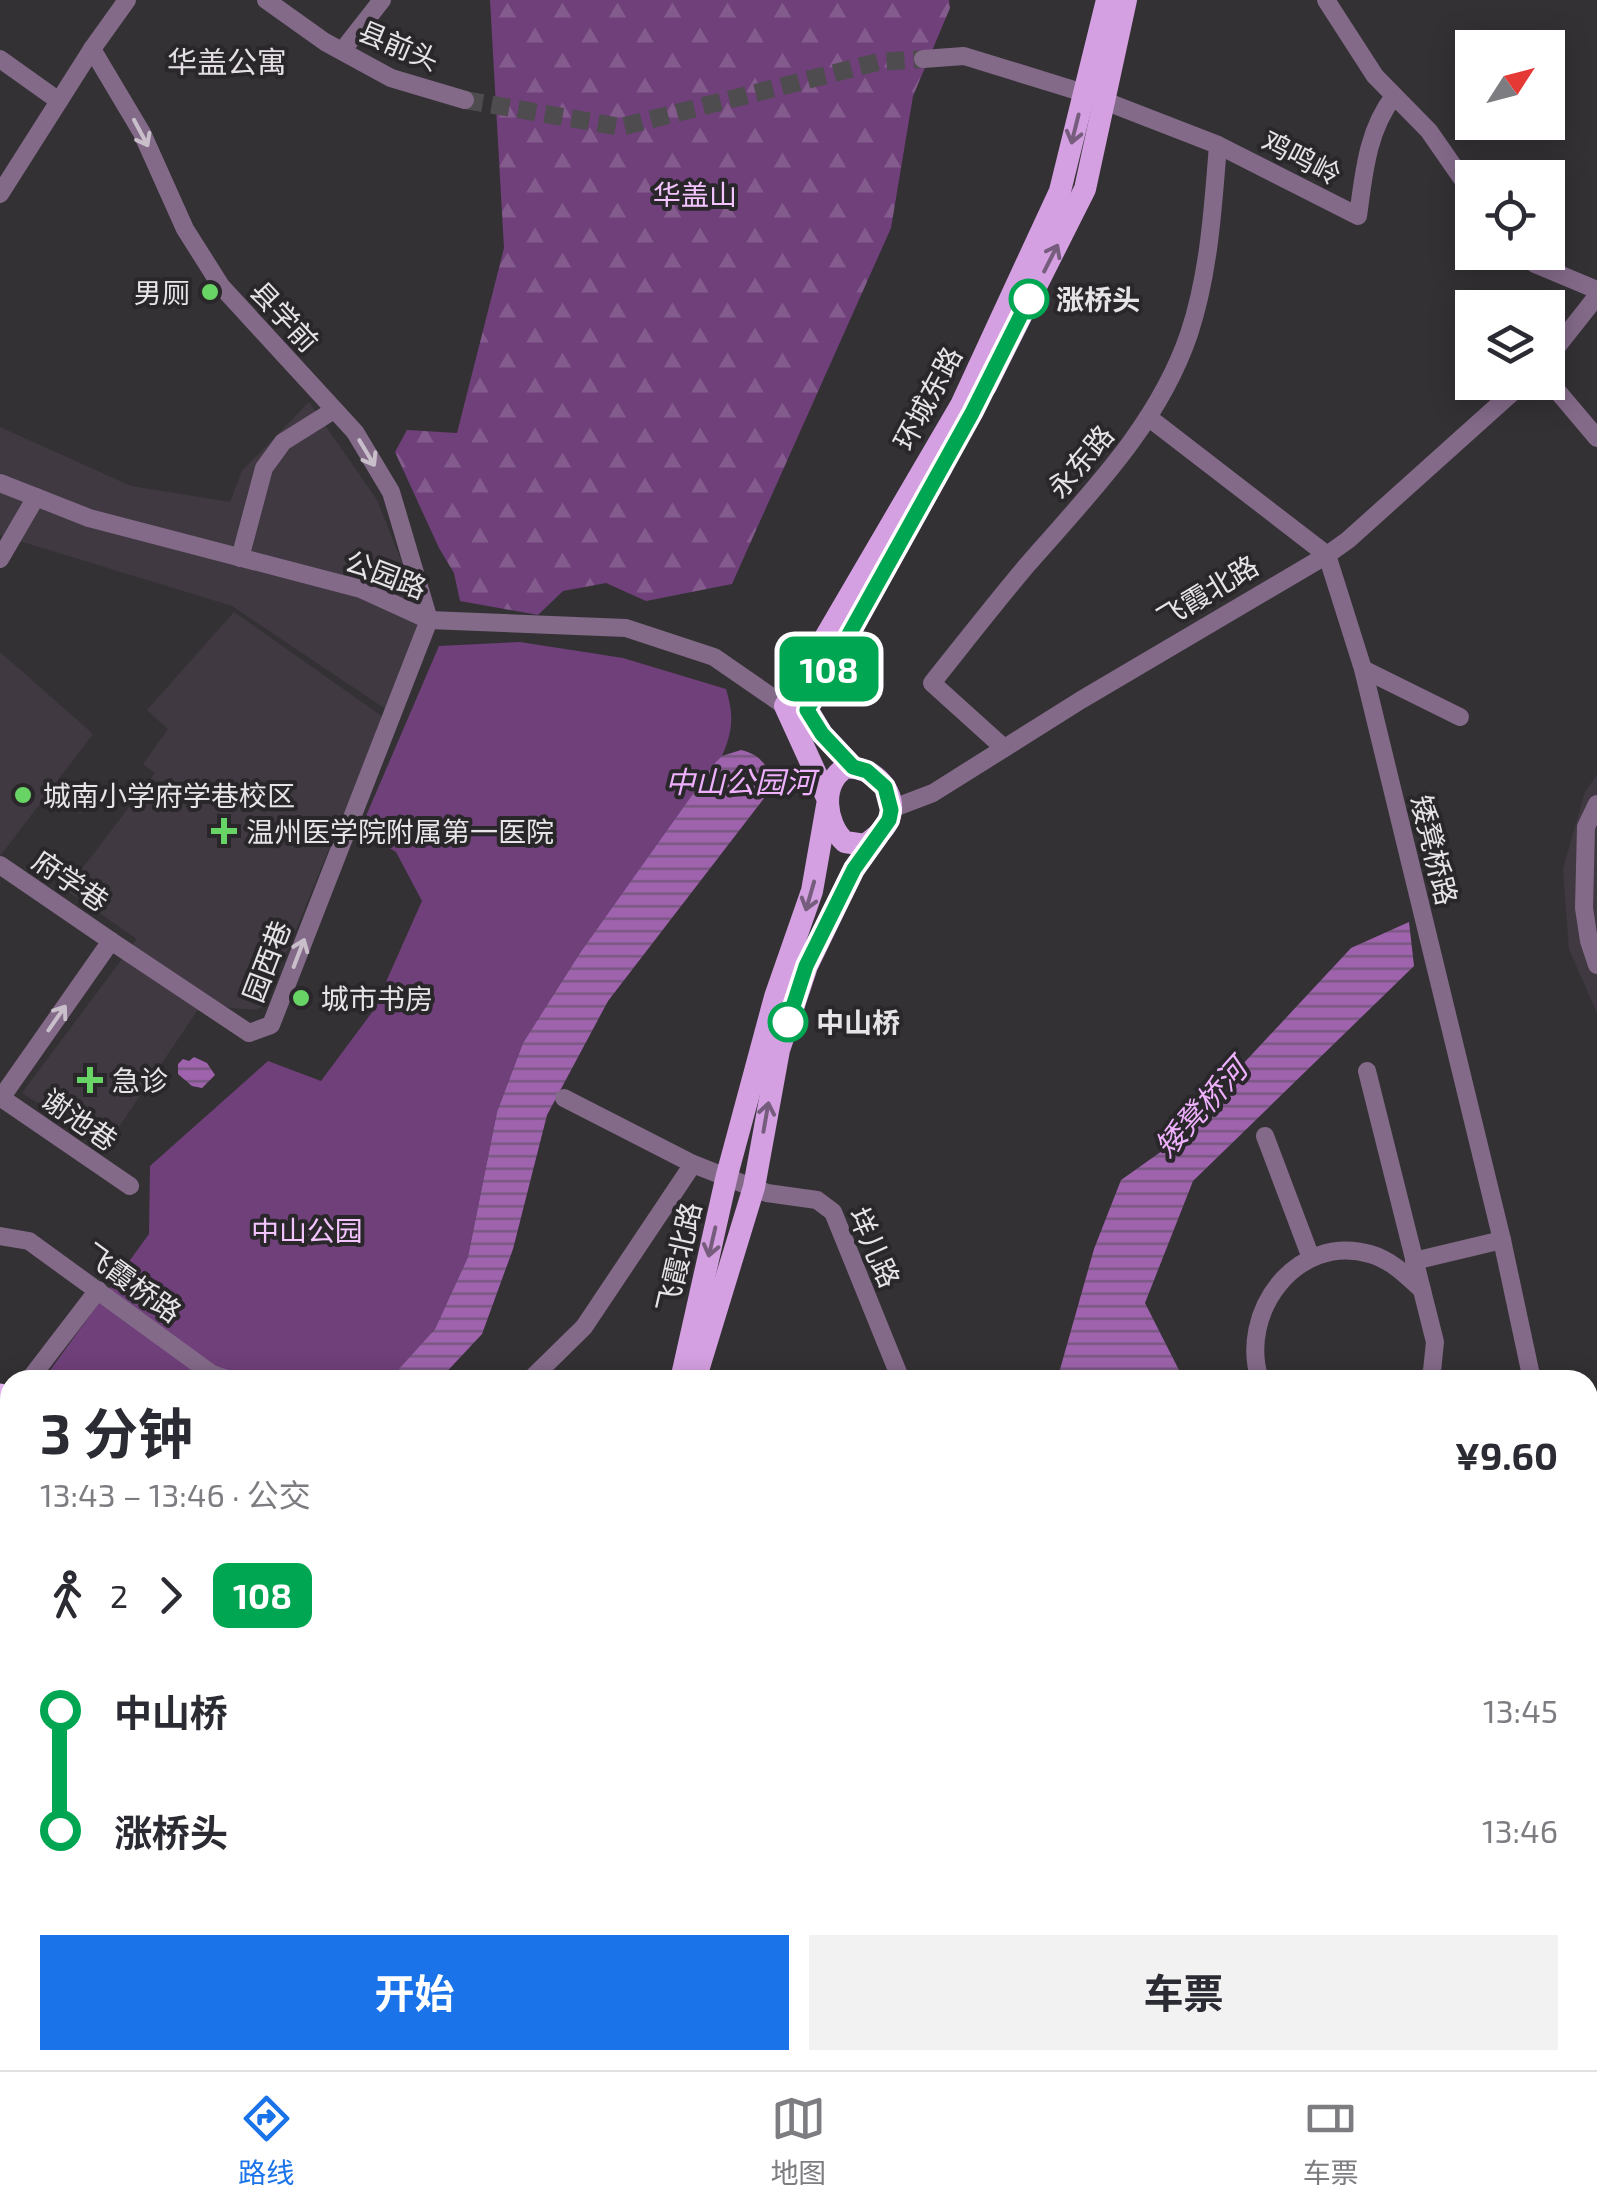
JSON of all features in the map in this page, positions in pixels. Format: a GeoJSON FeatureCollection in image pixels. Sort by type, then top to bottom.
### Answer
{"type":"FeatureCollection","features":[{"type":"Feature","properties":{"kind":"main road","name":"环城东路"},"geometry":{"type":"LineString","coordinates":[[796,708],[972,413],[1085,189],[1107,0]]}},
{"type":"Feature","properties":{"kind":"main road","name":"环城东路"},"geometry":{"type":"LineString","coordinates":[[1094,97],[1126,0]]}},
{"type":"Feature","properties":{"kind":"main road"},"geometry":{"type":"LineString","coordinates":[[796,708],[853,767],[877,778],[890,798],[891,810]]}},
{"type":"Feature","properties":{"kind":"main road"},"geometry":{"type":"LineString","coordinates":[[796,708],[836,832],[845,842],[866,844],[879,834]]}},
{"type":"Feature","properties":{"kind":"main road","name":"飞霞北路"},"geometry":{"type":"LineString","coordinates":[[683,1370],[727,1175],[775,997],[812,891],[834,778],[853,767]]}},
{"type":"Feature","properties":{"kind":"main road","name":"飞霞北路"},"geometry":{"type":"LineString","coordinates":[[698,1370],[754,1186],[778,1050],[806,966],[854,869],[889,820],[891,810]]}},
{"type":"Feature","properties":{"kind":"street"},"geometry":{"type":"LineString","coordinates":[[0,194],[127,0]]}},
{"type":"Feature","properties":{"kind":"street","name":"县前头"},"geometry":{"type":"LineString","coordinates":[[266,0],[342,52],[391,78],[464,100]]}},
{"type":"Feature","properties":{"kind":"street"},"geometry":{"type":"LineString","coordinates":[[342,52],[382,0]]}},
{"type":"Feature","properties":{"kind":"street"},"geometry":{"type":"LineString","coordinates":[[1326,0],[1374,76],[1429,131],[1455,168]]}},
{"type":"Feature","properties":{"kind":"street","name":"县学前"},"geometry":{"type":"LineString","coordinates":[[92,49],[142,133],[185,229],[221,286],[355,432],[391,492],[429,620]]}},
{"type":"Feature","properties":{"kind":"street"},"geometry":{"type":"LineString","coordinates":[[923,59],[964,56],[1094,97]]}},
{"type":"Feature","properties":{"kind":"street"},"geometry":{"type":"LineString","coordinates":[[0,60],[59,101]]}},
{"type":"Feature","properties":{"kind":"street","name":"鸡鸣岭"},"geometry":{"type":"LineString","coordinates":[[1094,97],[1218,145],[1358,216],[1365,160],[1376,121],[1394,96]]}},
{"type":"Feature","properties":{"kind":"street","name":"永东路"},"geometry":{"type":"LineString","coordinates":[[1004,748],[932,684],[1010,585],[1128,448],[1166,389],[1189,332],[1212,216],[1218,145]]}},
{"type":"Feature","properties":{"kind":"street"},"geometry":{"type":"LineString","coordinates":[[1549,270],[1597,293],[1565,335]]}},
{"type":"Feature","properties":{"kind":"street","name":"飞霞北路"},"geometry":{"type":"LineString","coordinates":[[891,810],[933,793],[1327,556],[1504,400]]}},
{"type":"Feature","properties":{"kind":"street"},"geometry":{"type":"LineString","coordinates":[[1565,400],[1597,438]]}},
{"type":"Feature","properties":{"kind":"street"},"geometry":{"type":"LineString","coordinates":[[240,558],[264,468],[283,442],[334,410]]}},
{"type":"Feature","properties":{"kind":"street"},"geometry":{"type":"LineString","coordinates":[[1148,417],[1327,556]]}},
{"type":"Feature","properties":{"kind":"street","name":"公园路"},"geometry":{"type":"LineString","coordinates":[[0,483],[89,518],[360,589],[429,620],[626,628],[714,656],[796,708]]}},
{"type":"Feature","properties":{"kind":"street"},"geometry":{"type":"LineString","coordinates":[[0,558],[36,496]]}},
{"type":"Feature","properties":{"kind":"street","name":"矮凳桥路"},"geometry":{"type":"LineString","coordinates":[[1327,556],[1363,669],[1502,1240],[1530,1370]]}},
{"type":"Feature","properties":{"kind":"street","name":"园西巷"},"geometry":{"type":"LineString","coordinates":[[111,941],[249,1033],[271,1025],[429,620]]}},
{"type":"Feature","properties":{"kind":"street"},"geometry":{"type":"LineString","coordinates":[[1363,669],[1460,718]]}},
{"type":"Feature","properties":{"kind":"street"},"geometry":{"type":"LineString","coordinates":[[1597,804],[1586,828],[1584,908],[1597,964]]}},
{"type":"Feature","properties":{"kind":"street","name":"府学巷"},"geometry":{"type":"LineString","coordinates":[[0,865],[111,941]]}},
{"type":"Feature","properties":{"kind":"street"},"geometry":{"type":"LineString","coordinates":[[1,1097],[111,941]]}},
{"type":"Feature","properties":{"kind":"street"},"geometry":{"type":"LineString","coordinates":[[1367,1070],[1435,1342],[1432,1370]]}},
{"type":"Feature","properties":{"kind":"street","name":"谢池巷"},"geometry":{"type":"LineString","coordinates":[[1,1097],[130,1186]]}},
{"type":"Feature","properties":{"kind":"street"},"geometry":{"type":"LineString","coordinates":[[564,1098],[693,1164],[754,1186]]}},
{"type":"Feature","properties":{"kind":"street"},"geometry":{"type":"LineString","coordinates":[[1265,1136],[1310,1258]]}},
{"type":"Feature","properties":{"kind":"street"},"geometry":{"type":"LineString","coordinates":[[540,1370],[584,1328],[693,1164]]}},
{"type":"Feature","properties":{"kind":"street","name":"垟儿路"},"geometry":{"type":"LineString","coordinates":[[754,1186],[767,1193],[817,1200],[833,1212],[898,1370]]}},
{"type":"Feature","properties":{"kind":"street","name":"飞霞桥路"},"geometry":{"type":"LineString","coordinates":[[0,1236],[30,1241],[207,1370]]}},
{"type":"Feature","properties":{"kind":"street"},"geometry":{"type":"LineString","coordinates":[[1414,1260],[1502,1240]]}},
{"type":"Feature","properties":{"kind":"street"},"geometry":{"type":"LineString","coordinates":[[1256,1370],[1254,1337],[1262,1308],[1284,1277],[1310,1258],[1333,1251],[1370,1254],[1398,1268],[1422,1290]]}},
{"type":"Feature","properties":{"kind":"street"},"geometry":{"type":"LineString","coordinates":[[38,1370],[98,1290]]}},
{"type":"Feature","properties":{"kind":"shaded area"},"geometry":{"type":"Polygon","coordinates":[[[309,402],[377,500],[422,613],[387,710],[232,606],[0,535],[0,427],[131,486],[230,502],[242,471],[309,402]]]}},
{"type":"Feature","properties":{"kind":"shaded area","name":"温州医学院附属第一医院"},"geometry":{"type":"Polygon","coordinates":[[[234,612],[383,717],[265,1005],[256,1010],[201,1005],[106,1146],[22,1093],[137,939],[66,890],[155,773],[143,764],[168,729],[147,710],[234,612]]]}},
{"type":"Feature","properties":{"kind":"shaded area","name":"城南小学府学巷校区"},"geometry":{"type":"Polygon","coordinates":[[[0,652],[93,734],[0,856],[0,652]]]}},
{"type":"Feature","properties":{"kind":"shaded area"},"geometry":{"type":"Polygon","coordinates":[[[1597,775],[1597,1013],[1569,949],[1563,869],[1585,792],[1597,775]]]}},
{"type":"Feature","properties":{"kind":"green space","name":"华盖山"},"geometry":{"type":"Polygon","coordinates":[[[490,0],[949,0],[950,8],[913,96],[891,228],[732,584],[646,601],[606,583],[563,591],[538,615],[460,601],[454,573],[395,452],[407,430],[457,433],[504,248],[490,0]]]}},
{"type":"Feature","properties":{"kind":"green space","name":"中山公园"},"geometry":{"type":"Polygon","coordinates":[[[520,642],[623,658],[726,689],[731,715],[722,756],[580,953],[523,1043],[497,1112],[468,1257],[435,1329],[398,1370],[50,1370],[149,1234],[150,1166],[268,1061],[321,1081],[373,1011],[422,901],[396,852],[360,830],[439,646],[520,642]]]}},
{"type":"Feature","properties":{"kind":"water","name":"中山公园河"},"geometry":{"type":"Polygon","coordinates":[[[741,750],[755,756],[765,765],[768,793],[608,1001],[547,1115],[513,1249],[482,1334],[448,1370],[398,1370],[435,1329],[468,1257],[497,1112],[523,1043],[580,953],[722,756],[741,750]]]}},
{"type":"Feature","properties":{"kind":"water"},"geometry":{"type":"Polygon","coordinates":[[[1409,922],[1414,966],[1193,1181],[1145,1303],[1179,1370],[1060,1370],[1094,1249],[1121,1180],[1162,1151],[1351,948],[1409,922]]]}},
{"type":"Feature","properties":{"kind":"water"},"geometry":{"type":"Polygon","coordinates":[[[194,1057],[207,1063],[215,1075],[202,1088],[192,1086],[178,1074],[178,1064],[194,1057]]]}},
{"type":"Feature","properties":{"kind":"tunnel"},"geometry":{"type":"LineString","coordinates":[[465,100],[621,127],[878,62],[923,59]]}},
{"type":"Feature","properties":{"kind":"bus line","name":"108"},"geometry":{"type":"LineString","coordinates":[[788,1022],[806,966],[854,869],[889,820],[891,810],[885,787],[867,771],[853,767],[822,734],[807,710],[972,413],[1029,299]]}},
{"type":"Feature","properties":{"kind":"place","name":"男厕"},"geometry":{"type":"Point","coordinates":[210,292]}},
{"type":"Feature","properties":{"kind":"place","name":"涨桥头"},"geometry":{"type":"Point","coordinates":[1029,299]}},
{"type":"Feature","properties":{"kind":"place","name":"城南小学府学巷校区"},"geometry":{"type":"Point","coordinates":[23,795]}},
{"type":"Feature","properties":{"kind":"place","name":"温州医学院附属第一医院"},"geometry":{"type":"Point","coordinates":[224,831]}},
{"type":"Feature","properties":{"kind":"place","name":"城市书房"},"geometry":{"type":"Point","coordinates":[301,998]}},
{"type":"Feature","properties":{"kind":"place","name":"中山桥"},"geometry":{"type":"Point","coordinates":[788,1022]}},
{"type":"Feature","properties":{"kind":"place","name":"急诊"},"geometry":{"type":"Point","coordinates":[90,1080]}},
{"type":"Feature","properties":{"kind":"district","name":"华盖公寓"},"geometry":{"type":"Point","coordinates":[227,61]}},
{"type":"Feature","properties":{"kind":"water label","name":"矮凳桥河"},"geometry":{"type":"Point","coordinates":[1200,1107]}}]}
